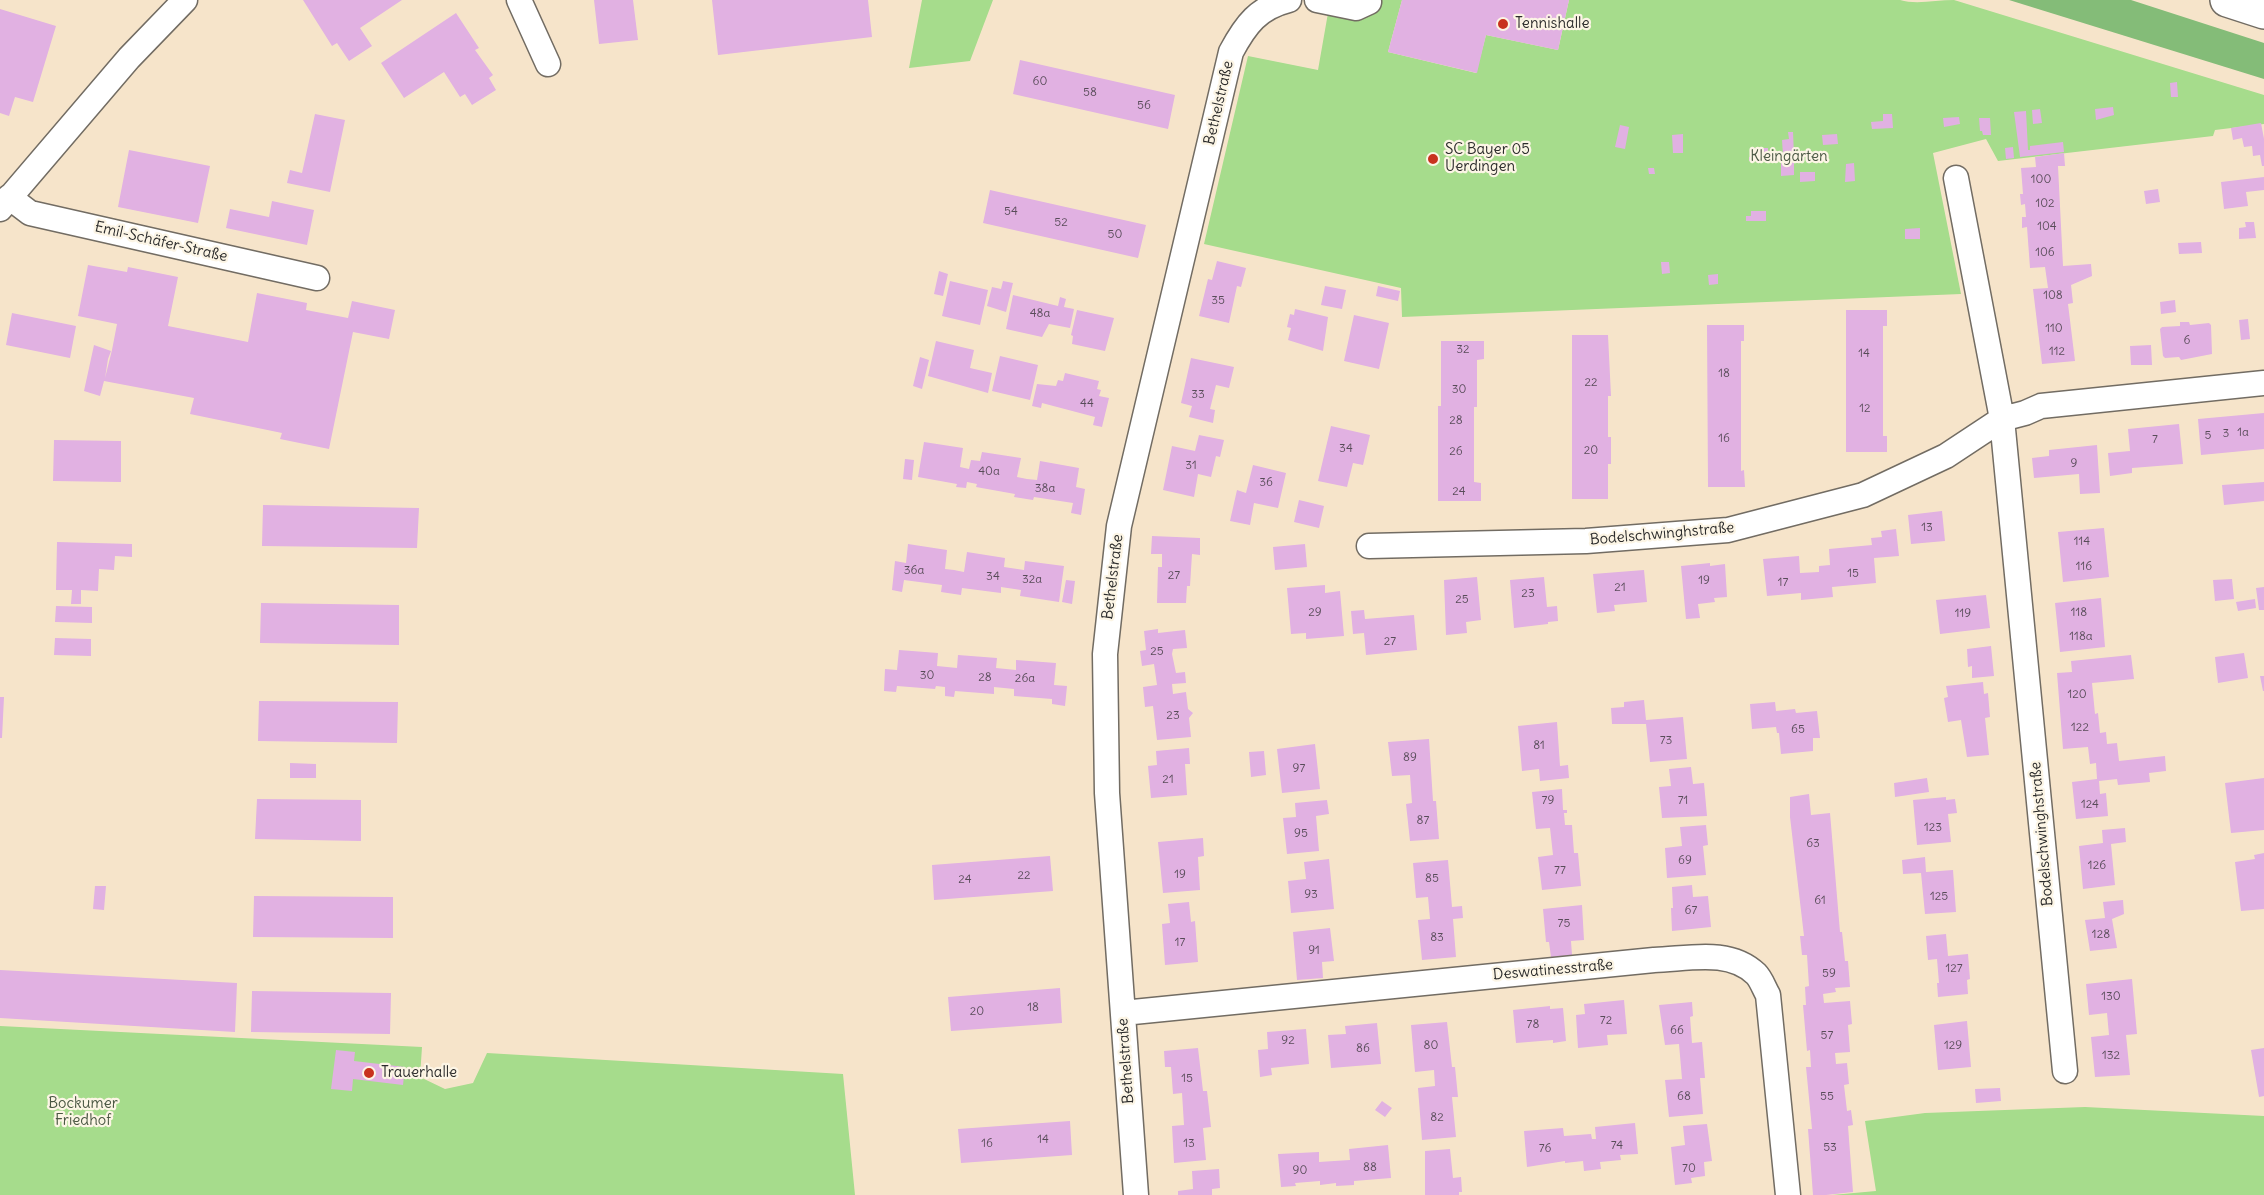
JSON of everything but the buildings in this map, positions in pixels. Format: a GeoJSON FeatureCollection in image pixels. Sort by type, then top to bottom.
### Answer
{"type":"FeatureCollection","features":[{"type":"Feature","properties":{"kind":"highway"},"geometry":{"type":"LineString","coordinates":[[2227,0],[2264,12]]}},
{"type":"Feature","properties":{"kind":"street","name":"Emil-Schäfer-Straße"},"geometry":{"type":"LineString","coordinates":[[185,0],[129,58],[5,203],[30,213],[317,278]]}},
{"type":"Feature","properties":{"kind":"street"},"geometry":{"type":"LineString","coordinates":[[519,0],[548,64]]}},
{"type":"Feature","properties":{"kind":"street","name":"Bethelstraße"},"geometry":{"type":"LineString","coordinates":[[1136,1195],[1107,793],[1104,654],[1119,526],[1231,52],[1244,29],[1258,13],[1289,0]]}},
{"type":"Feature","properties":{"kind":"street"},"geometry":{"type":"LineString","coordinates":[[1317,0],[1356,8],[1369,2]]}},
{"type":"Feature","properties":{"kind":"street","name":"Bodelschwinghstraße"},"geometry":{"type":"LineString","coordinates":[[1956,178],[2002,418],[2065,1071]]}},
{"type":"Feature","properties":{"kind":"street","name":"Bodelschwinghstraße"},"geometry":{"type":"LineString","coordinates":[[1368,546],[1586,541],[1728,530],[1863,495],[1946,456],[2002,418],[2025,413],[2042,406],[2264,383]]}},
{"type":"Feature","properties":{"kind":"street","name":"Deswatinesstraße"},"geometry":{"type":"LineString","coordinates":[[1123,1013],[1654,960],[1721,957],[1740,961],[1757,976],[1768,995],[1788,1195]]}},
{"type":"Feature","properties":{"kind":"green space"},"geometry":{"type":"Polygon","coordinates":[[[922,0],[993,0],[970,61],[909,68],[922,0]]]}},
{"type":"Feature","properties":{"kind":"green space","name":"Kleingärten"},"geometry":{"type":"Polygon","coordinates":[[[1374,0],[1402,0],[1388,52],[1476,73],[1486,35],[1558,50],[1569,0],[1900,0],[1919,2],[1954,0],[2264,95],[2264,124],[2215,130],[2213,136],[1998,161],[1986,139],[1933,153],[1961,294],[1402,317],[1401,288],[1204,244],[1248,56],[1318,70],[1328,13],[1374,0]]]}},
{"type":"Feature","properties":{"kind":"green space"},"geometry":{"type":"Polygon","coordinates":[[[2009,0],[2131,0],[2264,43],[2264,79],[2009,0]]]}},
{"type":"Feature","properties":{"kind":"green space","name":"Bockumer Friedhof"},"geometry":{"type":"Polygon","coordinates":[[[0,1026],[422,1047],[420,1077],[445,1089],[473,1083],[487,1053],[843,1074],[855,1195],[0,1195],[0,1026]]]}},
{"type":"Feature","properties":{"kind":"green space"},"geometry":{"type":"Polygon","coordinates":[[[2085,1107],[2264,1116],[2264,1195],[1832,1195],[1876,1191],[1865,1121],[1925,1113],[2085,1107]]]}},
{"type":"Feature","properties":{"kind":"place","name":"Tennishalle"},"geometry":{"type":"Point","coordinates":[1503,24]}},
{"type":"Feature","properties":{"kind":"place","name":"SC Bayer 05 Uerdingen"},"geometry":{"type":"Point","coordinates":[1433,159]}},
{"type":"Feature","properties":{"kind":"place","name":"Trauerhalle"},"geometry":{"type":"Point","coordinates":[369,1073]}}]}
